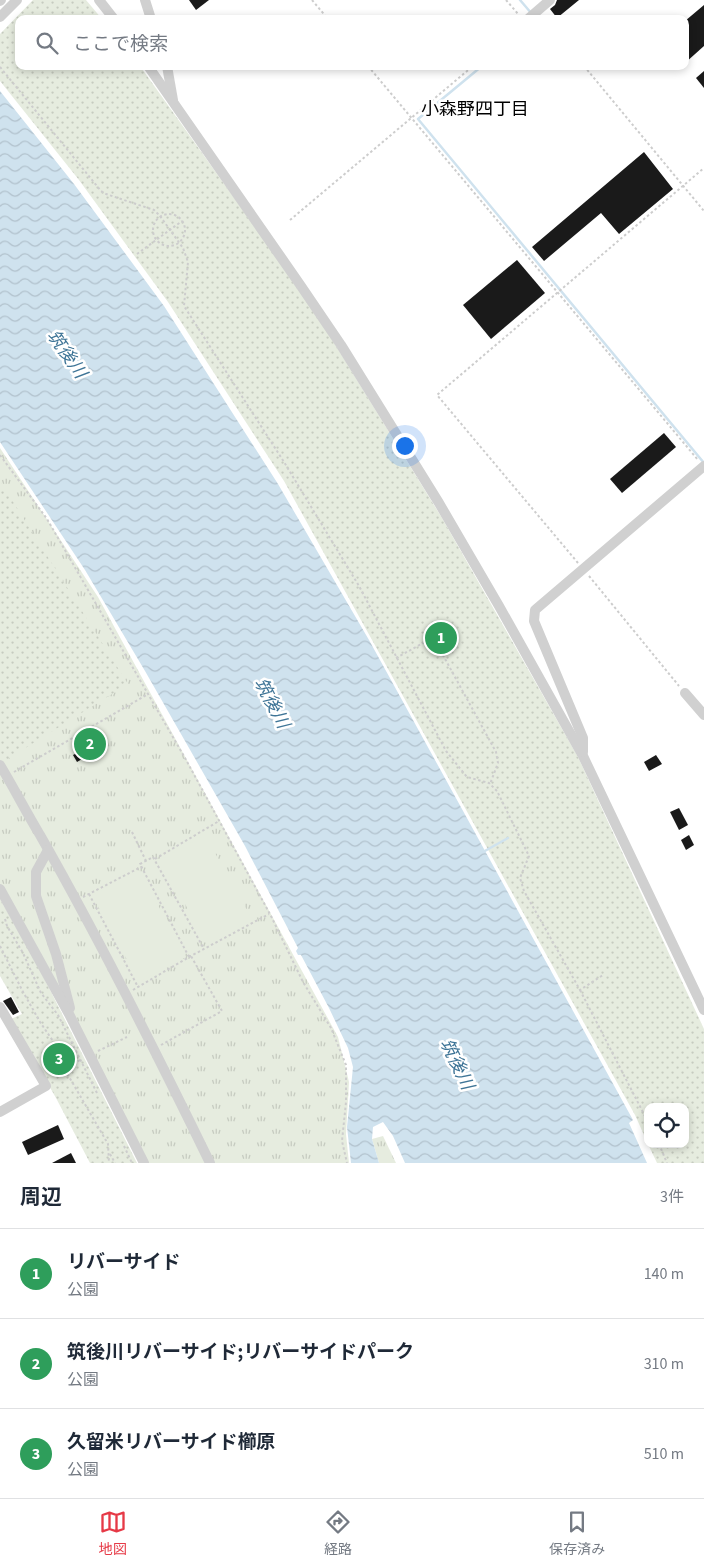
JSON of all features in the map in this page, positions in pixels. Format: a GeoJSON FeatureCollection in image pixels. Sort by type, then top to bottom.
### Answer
{"type":"FeatureCollection","features":[{"type":"Feature","properties":{"kind":"street"},"geometry":{"type":"LineString","coordinates":[[0,17],[17,0]]}},
{"type":"Feature","properties":{"kind":"street"},"geometry":{"type":"LineString","coordinates":[[99,0],[111,15]]}},
{"type":"Feature","properties":{"kind":"street"},"geometry":{"type":"LineString","coordinates":[[145,0],[151,15]]}},
{"type":"Feature","properties":{"kind":"street"},"geometry":{"type":"LineString","coordinates":[[532,15],[543,2]]}},
{"type":"Feature","properties":{"kind":"street"},"geometry":{"type":"LineString","coordinates":[[151,70],[341,346],[439,503],[584,756],[704,1010]]}},
{"type":"Feature","properties":{"kind":"street"},"geometry":{"type":"LineString","coordinates":[[168,70],[173,101]]}},
{"type":"Feature","properties":{"kind":"street"},"geometry":{"type":"LineString","coordinates":[[584,756],[582,738],[534,620],[534,610],[704,466]]}},
{"type":"Feature","properties":{"kind":"street"},"geometry":{"type":"LineString","coordinates":[[685,693],[704,715]]}},
{"type":"Feature","properties":{"kind":"street"},"geometry":{"type":"LineString","coordinates":[[0,766],[77,900],[127,994],[210,1163]]}},
{"type":"Feature","properties":{"kind":"street"},"geometry":{"type":"LineString","coordinates":[[48,850],[36,872],[36,896],[56,954],[75,1026]]}},
{"type":"Feature","properties":{"kind":"street"},"geometry":{"type":"LineString","coordinates":[[0,889],[75,1026],[144,1163]]}},
{"type":"Feature","properties":{"kind":"street"},"geometry":{"type":"LineString","coordinates":[[0,1007],[46,1086],[1,1115]]}},
{"type":"Feature","properties":{"kind":"path"},"geometry":{"type":"LineString","coordinates":[[312,0],[325,15]]}},
{"type":"Feature","properties":{"kind":"path"},"geometry":{"type":"LineString","coordinates":[[506,0],[519,15]]}},
{"type":"Feature","properties":{"kind":"path"},"geometry":{"type":"LineString","coordinates":[[0,66],[101,191],[147,207],[160,216],[183,248],[188,262],[184,306],[299,487],[359,586],[446,751],[467,777],[490,784],[497,791],[529,856],[520,878],[524,891],[580,990],[644,1114]]}},
{"type":"Feature","properties":{"kind":"path"},"geometry":{"type":"LineString","coordinates":[[371,70],[556,293],[704,466]]}},
{"type":"Feature","properties":{"kind":"path"},"geometry":{"type":"LineString","coordinates":[[290,220],[468,70]]}},
{"type":"Feature","properties":{"kind":"path"},"geometry":{"type":"LineString","coordinates":[[587,70],[704,211]]}},
{"type":"Feature","properties":{"kind":"path"},"geometry":{"type":"LineString","coordinates":[[685,693],[437,395],[704,168]]}},
{"type":"Feature","properties":{"kind":"path"},"geometry":{"type":"LineString","coordinates":[[176,215],[182,221],[185,234],[179,243],[169,246],[156,240],[153,229],[156,220],[160,216],[176,215]]}},
{"type":"Feature","properties":{"kind":"path"},"geometry":{"type":"LineString","coordinates":[[137,254],[182,221]]}},
{"type":"Feature","properties":{"kind":"path"},"geometry":{"type":"LineString","coordinates":[[0,455],[47,519],[219,821],[270,914],[304,982],[331,1028],[346,1065],[346,1102],[342,1141],[347,1163]]}},
{"type":"Feature","properties":{"kind":"path"},"geometry":{"type":"LineString","coordinates":[[430,630],[440,632],[443,638],[438,646],[430,646],[426,642],[426,634],[430,630]]}},
{"type":"Feature","properties":{"kind":"path"},"geometry":{"type":"LineString","coordinates":[[396,658],[426,642]]}},
{"type":"Feature","properties":{"kind":"path"},"geometry":{"type":"LineString","coordinates":[[438,646],[496,752],[498,762],[490,784]]}},
{"type":"Feature","properties":{"kind":"path"},"geometry":{"type":"LineString","coordinates":[[6,776],[148,694]]}},
{"type":"Feature","properties":{"kind":"path"},"geometry":{"type":"LineString","coordinates":[[77,900],[141,866],[140,864],[153,857],[154,859],[219,821]]}},
{"type":"Feature","properties":{"kind":"path"},"geometry":{"type":"LineString","coordinates":[[132,832],[146,861]]}},
{"type":"Feature","properties":{"kind":"path"},"geometry":{"type":"LineString","coordinates":[[154,859],[204,949]]}},
{"type":"Feature","properties":{"kind":"path"},"geometry":{"type":"LineString","coordinates":[[141,866],[190,957],[222,1011],[154,1048]]}},
{"type":"Feature","properties":{"kind":"path"},"geometry":{"type":"LineString","coordinates":[[89,894],[138,987]]}},
{"type":"Feature","properties":{"kind":"path"},"geometry":{"type":"LineString","coordinates":[[127,994],[204,949],[270,914]]}},
{"type":"Feature","properties":{"kind":"path"},"geometry":{"type":"LineString","coordinates":[[5,918],[7,926],[23,953],[41,993],[58,1016],[99,1095]]}},
{"type":"Feature","properties":{"kind":"path"},"geometry":{"type":"LineString","coordinates":[[0,946],[31,1006],[53,1041],[65,1069],[108,1144],[109,1163]]}},
{"type":"Feature","properties":{"kind":"path"},"geometry":{"type":"LineString","coordinates":[[580,990],[603,975]]}},
{"type":"Feature","properties":{"kind":"path"},"geometry":{"type":"LineString","coordinates":[[90,1055],[128,1038]]}},
{"type":"Feature","properties":{"kind":"path"},"geometry":{"type":"LineString","coordinates":[[65,1069],[80,1060]]}},
{"type":"Feature","properties":{"kind":"path"},"geometry":{"type":"LineString","coordinates":[[123,1143],[132,1163]]}},
{"type":"Feature","properties":{"kind":"path"},"geometry":{"type":"LineString","coordinates":[[661,1148],[667,1163]]}},
{"type":"Feature","properties":{"kind":"path"},"geometry":{"type":"LineString","coordinates":[[109,1152],[115,1163]]}},
{"type":"Feature","properties":{"kind":"green space"},"geometry":{"type":"Polygon","coordinates":[[[33,0],[86,0],[99,15],[18,15],[33,0]]]}},
{"type":"Feature","properties":{"kind":"green space"},"geometry":{"type":"Polygon","coordinates":[[[15,19],[15,70],[143,70],[312,307],[442,518],[578,757],[704,1029],[704,1163],[657,1163],[650,1148],[689,1148],[689,1103],[644,1103],[644,1135],[635,1115],[284,481],[168,302],[79,180],[0,81],[0,34],[15,19]]]}},
{"type":"Feature","properties":{"kind":"green space"},"geometry":{"type":"Polygon","coordinates":[[[0,448],[98,597],[338,1037],[349,1082],[346,1134],[349,1163],[144,1163],[0,892],[0,448]]]}},
{"type":"Feature","properties":{"kind":"green space"},"geometry":{"type":"Polygon","coordinates":[[[0,481],[128,684],[3,762],[0,757],[0,481]]]}},
{"type":"Feature","properties":{"kind":"green space"},"geometry":{"type":"Polygon","coordinates":[[[205,835],[253,921],[209,946],[160,860],[205,835]]]}},
{"type":"Feature","properties":{"kind":"green space"},"geometry":{"type":"Polygon","coordinates":[[[139,870],[186,957],[139,982],[92,895],[139,870]]]}},
{"type":"Feature","properties":{"kind":"green space"},"geometry":{"type":"Polygon","coordinates":[[[0,899],[37,964],[137,1163],[90,1163],[11,1019],[22,1014],[0,976],[0,899]]]}},
{"type":"Feature","properties":{"kind":"green space"},"geometry":{"type":"Polygon","coordinates":[[[383,1136],[396,1163],[379,1163],[372,1139],[383,1136]]]}},
{"type":"Feature","properties":{"kind":"water","name":"筑後川"},"geometry":{"type":"Polygon","coordinates":[[[0,91],[74,184],[164,306],[278,484],[369,640],[633,1120],[629,1123],[647,1163],[405,1163],[393,1136],[383,1122],[373,1127],[372,1139],[379,1163],[351,1163],[347,1127],[353,1067],[348,1048],[329,1008],[301,955],[298,955],[296,951],[298,948],[245,846],[145,671],[85,570],[0,442],[0,91]]]}},
{"type":"Feature","properties":{"kind":"building"},"geometry":{"type":"Polygon","coordinates":[[[189,0],[209,0],[196,10],[189,0]]]}},
{"type":"Feature","properties":{"kind":"building"},"geometry":{"type":"Polygon","coordinates":[[[557,0],[579,0],[561,15],[555,15],[550,9],[557,0]]]}},
{"type":"Feature","properties":{"kind":"building"},"geometry":{"type":"Polygon","coordinates":[[[704,5],[704,46],[689,59],[689,18],[704,5]]]}},
{"type":"Feature","properties":{"kind":"building"},"geometry":{"type":"Polygon","coordinates":[[[704,71],[704,88],[696,78],[704,71]]]}},
{"type":"Feature","properties":{"kind":"building"},"geometry":{"type":"Polygon","coordinates":[[[644,152],[673,189],[619,234],[601,213],[544,261],[532,247],[644,152]]]}},
{"type":"Feature","properties":{"kind":"building"},"geometry":{"type":"Polygon","coordinates":[[[517,260],[545,293],[491,339],[463,305],[517,260]]]}},
{"type":"Feature","properties":{"kind":"building"},"geometry":{"type":"Polygon","coordinates":[[[664,433],[676,447],[622,493],[610,479],[664,433]]]}},
{"type":"Feature","properties":{"kind":"building"},"geometry":{"type":"Polygon","coordinates":[[[85,749],[89,755],[77,762],[73,755],[85,749]]]}},
{"type":"Feature","properties":{"kind":"building"},"geometry":{"type":"Polygon","coordinates":[[[656,755],[662,764],[649,771],[644,762],[656,755]]]}},
{"type":"Feature","properties":{"kind":"building"},"geometry":{"type":"Polygon","coordinates":[[[679,808],[688,825],[679,830],[670,812],[679,808]]]}},
{"type":"Feature","properties":{"kind":"building"},"geometry":{"type":"Polygon","coordinates":[[[689,835],[694,845],[686,850],[681,840],[689,835]]]}},
{"type":"Feature","properties":{"kind":"building"},"geometry":{"type":"Polygon","coordinates":[[[11,997],[19,1012],[13,1015],[3,1001],[11,997]]]}},
{"type":"Feature","properties":{"kind":"building"},"geometry":{"type":"Polygon","coordinates":[[[58,1125],[64,1139],[28,1155],[22,1142],[58,1125]]]}},
{"type":"Feature","properties":{"kind":"building"},"geometry":{"type":"Polygon","coordinates":[[[71,1153],[76,1163],[52,1163],[71,1153]]]}},
{"type":"Feature","properties":{"kind":"waterway"},"geometry":{"type":"LineString","coordinates":[[520,0],[532,14]]}},
{"type":"Feature","properties":{"kind":"waterway"},"geometry":{"type":"LineString","coordinates":[[477,70],[418,119],[704,463]]}},
{"type":"Feature","properties":{"kind":"waterway"},"geometry":{"type":"LineString","coordinates":[[483,852],[508,838]]}},
{"type":"Feature","properties":{"kind":"place","name":"リバーサイド"},"geometry":{"type":"Point","coordinates":[441,638]}},
{"type":"Feature","properties":{"kind":"place","name":"筑後川リバーサイド;リバーサイドパーク"},"geometry":{"type":"Point","coordinates":[90,744]}},
{"type":"Feature","properties":{"kind":"place","name":"久留米リバーサイド櫛原"},"geometry":{"type":"Point","coordinates":[59,1059]}},
{"type":"Feature","properties":{"kind":"district","name":"小森野四丁目"},"geometry":{"type":"Point","coordinates":[475,109]}}]}
